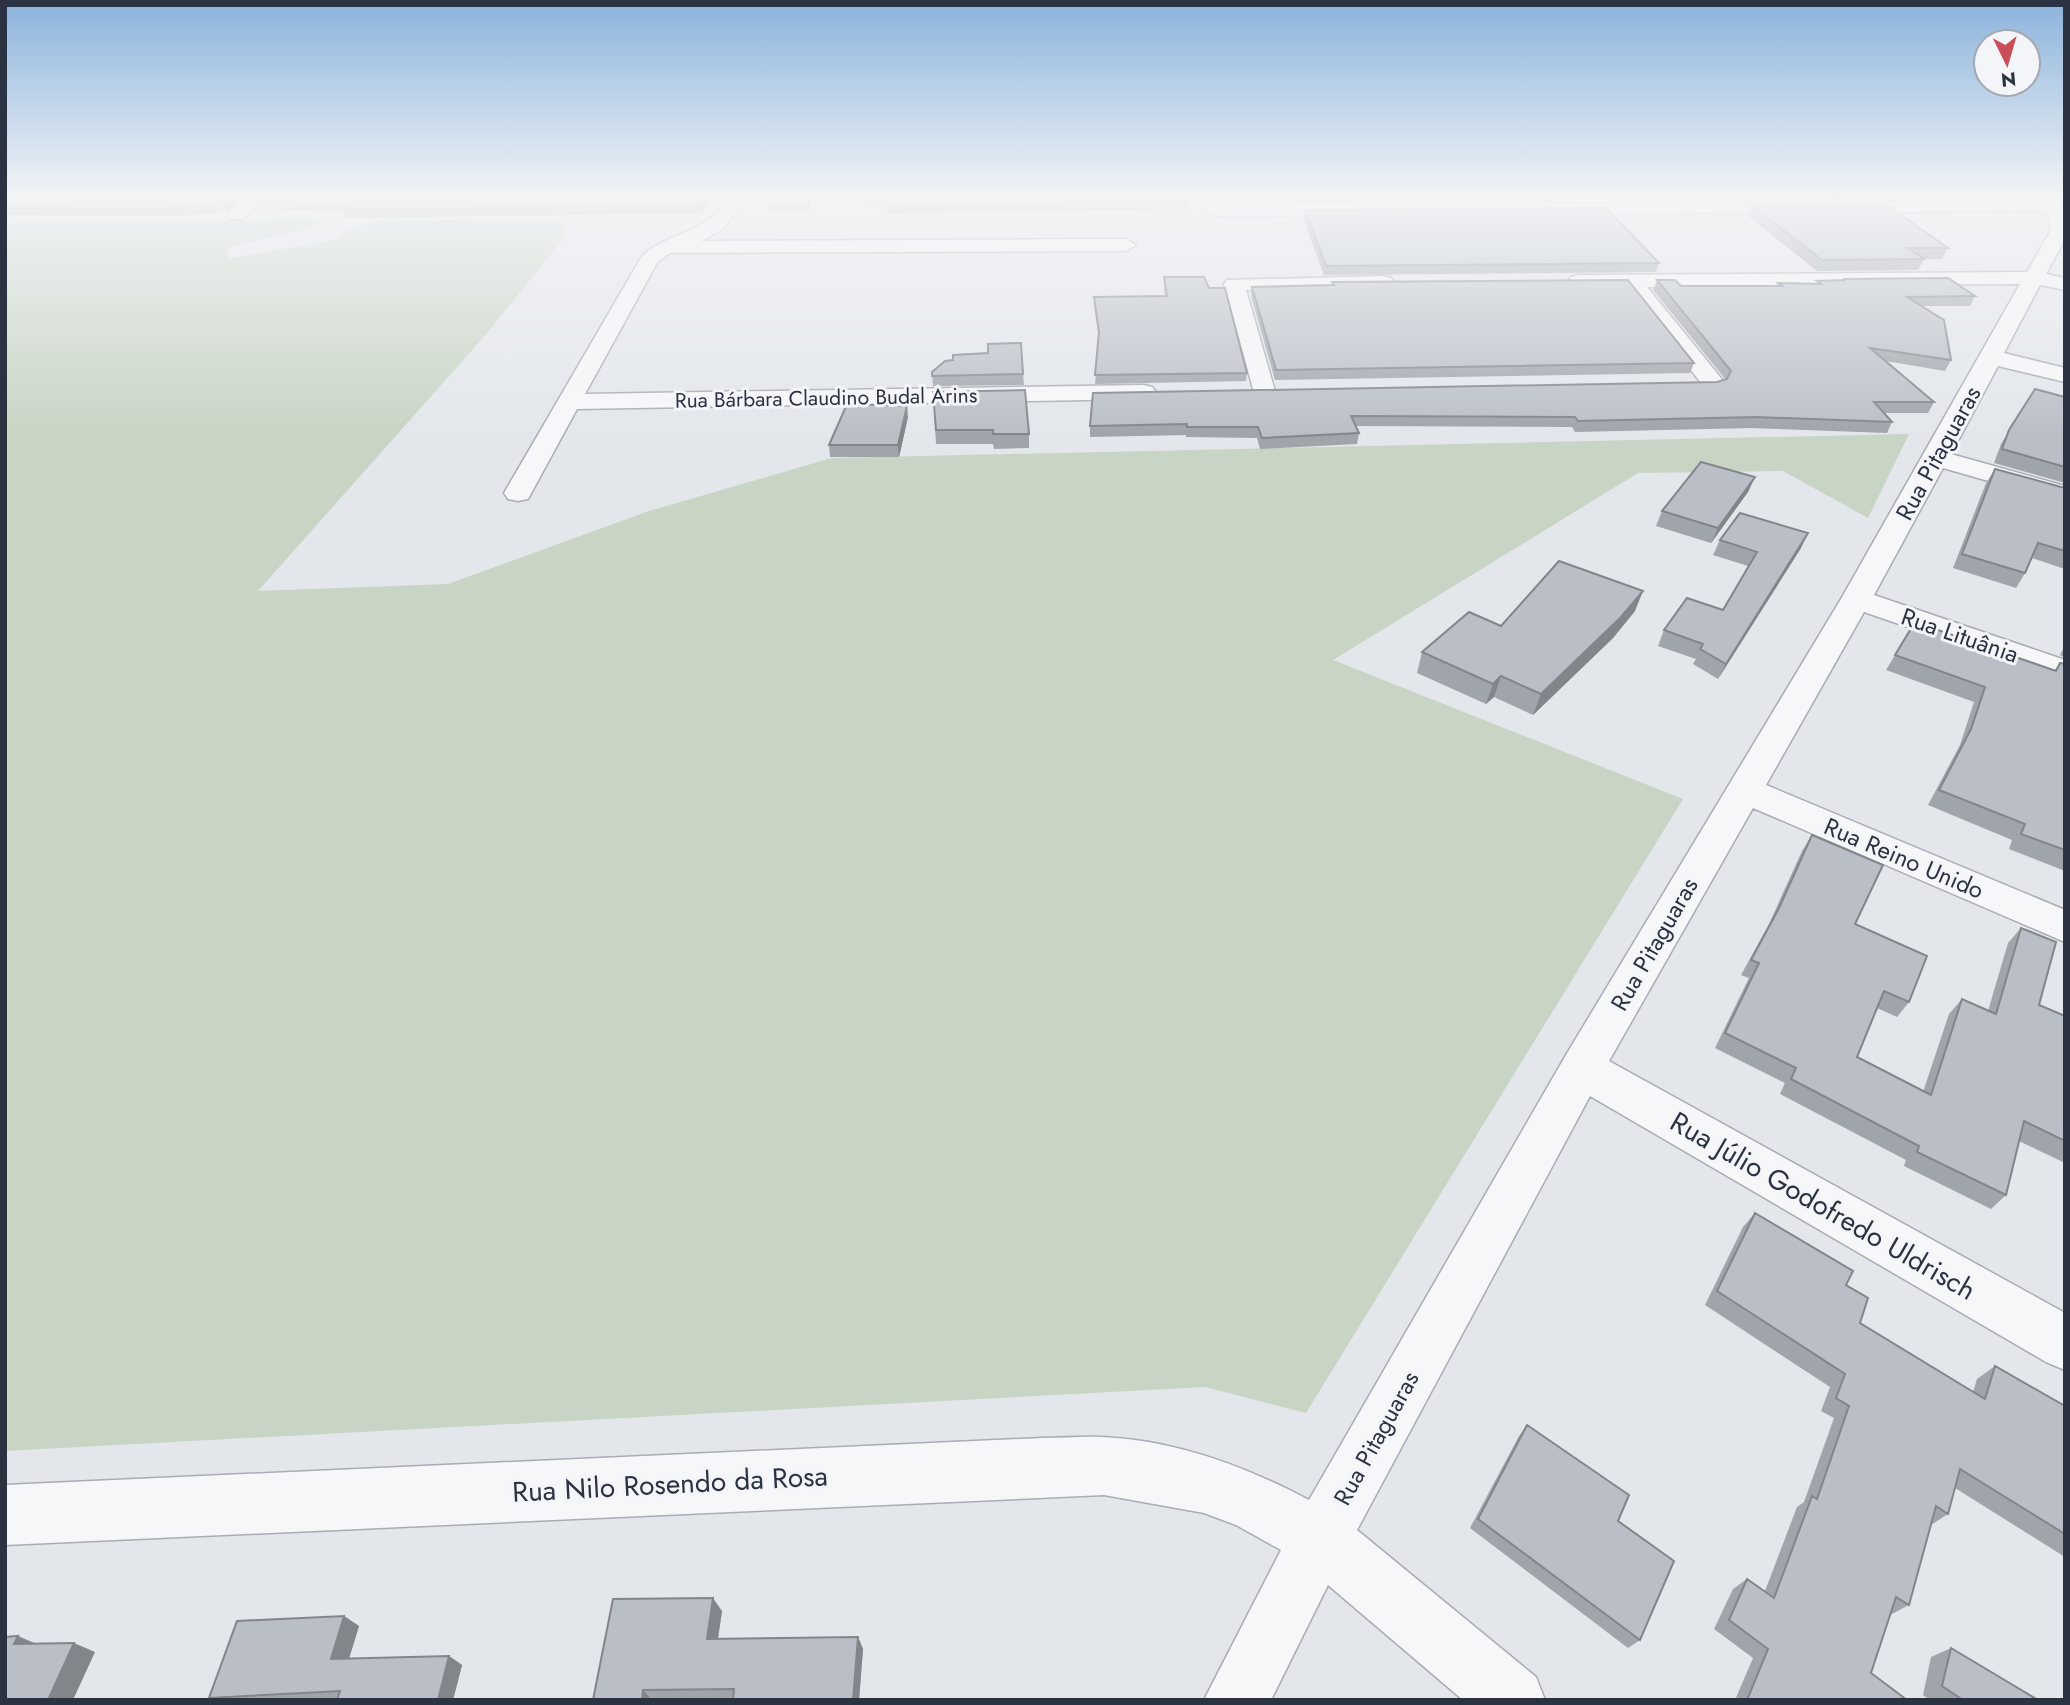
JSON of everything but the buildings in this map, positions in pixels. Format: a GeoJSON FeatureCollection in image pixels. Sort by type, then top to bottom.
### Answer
{"type":"FeatureCollection","features":[{"type":"Feature","properties":{"kind":"street"},"geometry":{"type":"LineString","coordinates":[[518,493],[640,276]]}},
{"type":"Feature","properties":{"kind":"street"},"geometry":{"type":"LineString","coordinates":[[1563,281],[2034,278],[2065,284]]}},
{"type":"Feature","properties":{"kind":"street","name":"Rua Pitaguaras"},"geometry":{"type":"LineString","coordinates":[[1236,1700],[1320,1538],[1582,1068],[1856,599],[2034,278]]}},
{"type":"Feature","properties":{"kind":"street"},"geometry":{"type":"LineString","coordinates":[[1632,281],[1713,383],[1686,383]]}},
{"type":"Feature","properties":{"kind":"street"},"geometry":{"type":"LineString","coordinates":[[1263,390],[1234,284],[1398,282]]}},
{"type":"Feature","properties":{"kind":"street"},"geometry":{"type":"LineString","coordinates":[[1991,356],[2065,374]]}},
{"type":"Feature","properties":{"kind":"street"},"geometry":{"type":"LineString","coordinates":[[1235,391],[1290,390]]}},
{"type":"Feature","properties":{"kind":"street","name":"Rua Bárbara Claudino Budal Arins"},"geometry":{"type":"LineString","coordinates":[[569,402],[1165,392]]}},
{"type":"Feature","properties":{"kind":"street"},"geometry":{"type":"LineString","coordinates":[[1936,458],[2065,495]]}},
{"type":"Feature","properties":{"kind":"street","name":"Rua Lituânia"},"geometry":{"type":"LineString","coordinates":[[1856,599],[2065,671]]}},
{"type":"Feature","properties":{"kind":"street","name":"Rua Reino Unido"},"geometry":{"type":"LineString","coordinates":[[1744,789],[2065,927]]}},
{"type":"Feature","properties":{"kind":"street","name":"Rua Júlio Godofredo Uldrisch"},"geometry":{"type":"LineString","coordinates":[[1582,1068],[2065,1343]]}},
{"type":"Feature","properties":{"kind":"street","name":"Rua Nilo Rosendo da Rosa"},"geometry":{"type":"LineString","coordinates":[[5,1515],[1028,1467],[1104,1466],[1204,1483],[1251,1501],[1320,1538],[1513,1700]]}},
{"type":"Feature","properties":{"kind":"green space"},"geometry":{"type":"Polygon","coordinates":[[[5,276],[534,276],[481,340],[258,591],[448,584],[649,511],[832,458],[1909,434],[1868,518],[1783,471],[1638,473],[1333,660],[1683,799],[1306,1413],[1205,1387],[5,1451],[5,276]]]}}]}
